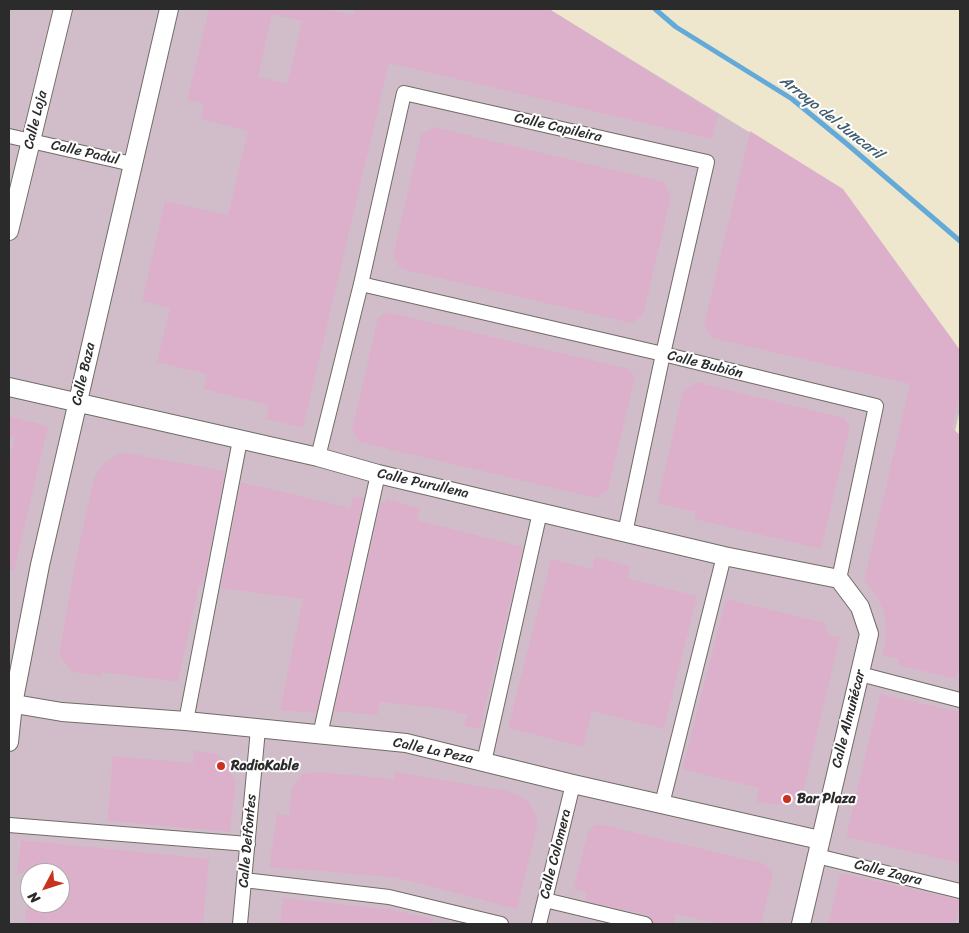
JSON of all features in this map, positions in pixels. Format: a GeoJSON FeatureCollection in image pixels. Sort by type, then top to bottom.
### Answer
{"type":"FeatureCollection","features":[{"type":"Feature","properties":{"kind":"street","name":"Calle Loja"},"geometry":{"type":"LineString","coordinates":[[9,231],[63,9]]}},
{"type":"Feature","properties":{"kind":"street","name":"Calle Baza"},"geometry":{"type":"LineString","coordinates":[[9,742],[11,704],[40,565],[169,9]]}},
{"type":"Feature","properties":{"kind":"street","name":"Calle Capileira"},"geometry":{"type":"LineString","coordinates":[[318,457],[361,284],[404,93],[706,162],[625,533]]}},
{"type":"Feature","properties":{"kind":"street","name":"Calle Padul"},"geometry":{"type":"LineString","coordinates":[[9,136],[132,164]]}},
{"type":"Feature","properties":{"kind":"street","name":"Calle Bubión"},"geometry":{"type":"LineString","coordinates":[[361,284],[663,354],[876,406],[839,579]]}},
{"type":"Feature","properties":{"kind":"street","name":"Calle Purullena"},"geometry":{"type":"LineString","coordinates":[[9,387],[318,457],[378,474],[724,556],[839,579]]}},
{"type":"Feature","properties":{"kind":"street"},"geometry":{"type":"LineString","coordinates":[[186,722],[240,440]]}},
{"type":"Feature","properties":{"kind":"street"},"geometry":{"type":"LineString","coordinates":[[320,735],[378,474]]}},
{"type":"Feature","properties":{"kind":"street"},"geometry":{"type":"LineString","coordinates":[[484,762],[540,512]]}},
{"type":"Feature","properties":{"kind":"street"},"geometry":{"type":"LineString","coordinates":[[662,804],[724,556]]}},
{"type":"Feature","properties":{"kind":"street","name":"Calle Almuñécar"},"geometry":{"type":"LineString","coordinates":[[801,924],[870,634],[860,607],[839,579]]}},
{"type":"Feature","properties":{"kind":"street"},"geometry":{"type":"LineString","coordinates":[[860,674],[960,700]]}},
{"type":"Feature","properties":{"kind":"street","name":"Calle La Peza"},"geometry":{"type":"LineString","coordinates":[[11,704],[62,712],[406,743],[662,804],[818,848]]}},
{"type":"Feature","properties":{"kind":"street","name":"Calle Deifontes"},"geometry":{"type":"LineString","coordinates":[[240,924],[258,729]]}},
{"type":"Feature","properties":{"kind":"street","name":"Calle Colomera"},"geometry":{"type":"LineString","coordinates":[[539,924],[573,784]]}},
{"type":"Feature","properties":{"kind":"street"},"geometry":{"type":"LineString","coordinates":[[9,825],[248,844]]}},
{"type":"Feature","properties":{"kind":"street","name":"Calle Zagra"},"geometry":{"type":"LineString","coordinates":[[818,848],[960,891]]}},
{"type":"Feature","properties":{"kind":"street"},"geometry":{"type":"LineString","coordinates":[[244,880],[389,897],[501,924]]}},
{"type":"Feature","properties":{"kind":"street"},"geometry":{"type":"LineString","coordinates":[[545,900],[645,924]]}},
{"type":"Feature","properties":{"kind":"shaded area"},"geometry":{"type":"Polygon","coordinates":[[[9,9],[549,9],[840,188],[960,353],[960,409],[955,431],[960,435],[960,924],[9,924],[9,9]]]}},
{"type":"Feature","properties":{"kind":"building"},"geometry":{"type":"Polygon","coordinates":[[[209,9],[327,9],[353,15],[355,9],[549,9],[718,115],[712,139],[389,63],[303,428],[266,419],[269,405],[203,389],[207,374],[157,362],[170,308],[142,301],[165,201],[228,215],[248,131],[201,119],[204,104],[187,100],[209,9]],[[272,14],[258,77],[287,84],[302,21],[272,14]]]}},
{"type":"Feature","properties":{"kind":"building"},"geometry":{"type":"Polygon","coordinates":[[[434,127],[664,182],[671,197],[643,315],[631,323],[401,269],[393,256],[421,135],[434,127]]]}},
{"type":"Feature","properties":{"kind":"building"},"geometry":{"type":"Polygon","coordinates":[[[750,131],[843,189],[960,350],[960,392],[952,428],[960,435],[960,662],[956,679],[897,665],[899,659],[882,655],[886,630],[884,612],[876,595],[864,580],[910,384],[712,338],[704,325],[750,131]]]}},
{"type":"Feature","properties":{"kind":"building"},"geometry":{"type":"Polygon","coordinates":[[[387,312],[629,369],[635,377],[608,490],[596,498],[359,442],[352,430],[378,317],[387,312]]]}},
{"type":"Feature","properties":{"kind":"building"},"geometry":{"type":"Polygon","coordinates":[[[696,382],[844,418],[850,427],[821,549],[694,519],[695,512],[657,503],[683,391],[696,382]]]}},
{"type":"Feature","properties":{"kind":"building"},"geometry":{"type":"Polygon","coordinates":[[[9,416],[48,426],[14,571],[9,570],[9,463],[15,437],[9,436],[9,416]]]}},
{"type":"Feature","properties":{"kind":"building"},"geometry":{"type":"Polygon","coordinates":[[[127,453],[225,471],[203,585],[199,585],[178,682],[101,672],[101,676],[72,672],[59,655],[76,559],[94,478],[105,463],[116,455],[127,453]]]}},
{"type":"Feature","properties":{"kind":"building"},"geometry":{"type":"Polygon","coordinates":[[[241,482],[350,508],[353,496],[364,498],[316,713],[280,710],[303,599],[221,588],[241,482]]]}},
{"type":"Feature","properties":{"kind":"building"},"geometry":{"type":"Polygon","coordinates":[[[386,499],[420,508],[417,520],[523,547],[480,729],[464,726],[467,715],[438,708],[380,702],[377,715],[334,711],[381,502],[385,503],[386,499]]]}},
{"type":"Feature","properties":{"kind":"building"},"geometry":{"type":"Polygon","coordinates":[[[595,557],[630,566],[627,578],[697,596],[664,729],[592,711],[583,747],[508,728],[551,559],[592,569],[595,557]]]}},
{"type":"Feature","properties":{"kind":"building"},"geometry":{"type":"Polygon","coordinates":[[[726,599],[825,623],[828,635],[840,637],[802,796],[790,803],[775,805],[756,801],[759,788],[682,769],[726,599]]]}},
{"type":"Feature","properties":{"kind":"building"},"geometry":{"type":"Polygon","coordinates":[[[880,694],[960,712],[960,863],[846,837],[880,694]]]}},
{"type":"Feature","properties":{"kind":"building"},"geometry":{"type":"Polygon","coordinates":[[[194,751],[214,753],[225,760],[229,766],[236,783],[230,832],[107,821],[113,756],[193,763],[194,751]]]}},
{"type":"Feature","properties":{"kind":"building"},"geometry":{"type":"Polygon","coordinates":[[[320,772],[394,779],[395,772],[507,791],[528,801],[537,817],[537,827],[517,909],[398,878],[269,868],[277,814],[289,816],[292,787],[303,774],[320,772]]]}},
{"type":"Feature","properties":{"kind":"building"},"geometry":{"type":"Polygon","coordinates":[[[595,825],[606,825],[765,864],[773,874],[761,924],[720,924],[675,914],[674,924],[654,924],[647,915],[585,901],[587,892],[573,889],[588,832],[595,825]]]}},
{"type":"Feature","properties":{"kind":"building"},"geometry":{"type":"Polygon","coordinates":[[[21,840],[209,859],[203,924],[25,924],[26,913],[70,913],[70,863],[20,863],[20,873],[17,873],[21,840]]]}},
{"type":"Feature","properties":{"kind":"building"},"geometry":{"type":"Polygon","coordinates":[[[840,873],[960,900],[955,924],[828,924],[840,873]]]}},
{"type":"Feature","properties":{"kind":"building"},"geometry":{"type":"Polygon","coordinates":[[[283,898],[395,910],[433,919],[432,924],[280,924],[283,898]]]}},
{"type":"Feature","properties":{"kind":"waterway","name":"Arroyo del Juncaril"},"geometry":{"type":"LineString","coordinates":[[655,9],[676,27],[792,99],[960,241]]}},
{"type":"Feature","properties":{"kind":"place","name":"RadioKable"},"geometry":{"type":"Point","coordinates":[221,766]}},
{"type":"Feature","properties":{"kind":"place","name":"Bar Plaza"},"geometry":{"type":"Point","coordinates":[787,799]}}]}
